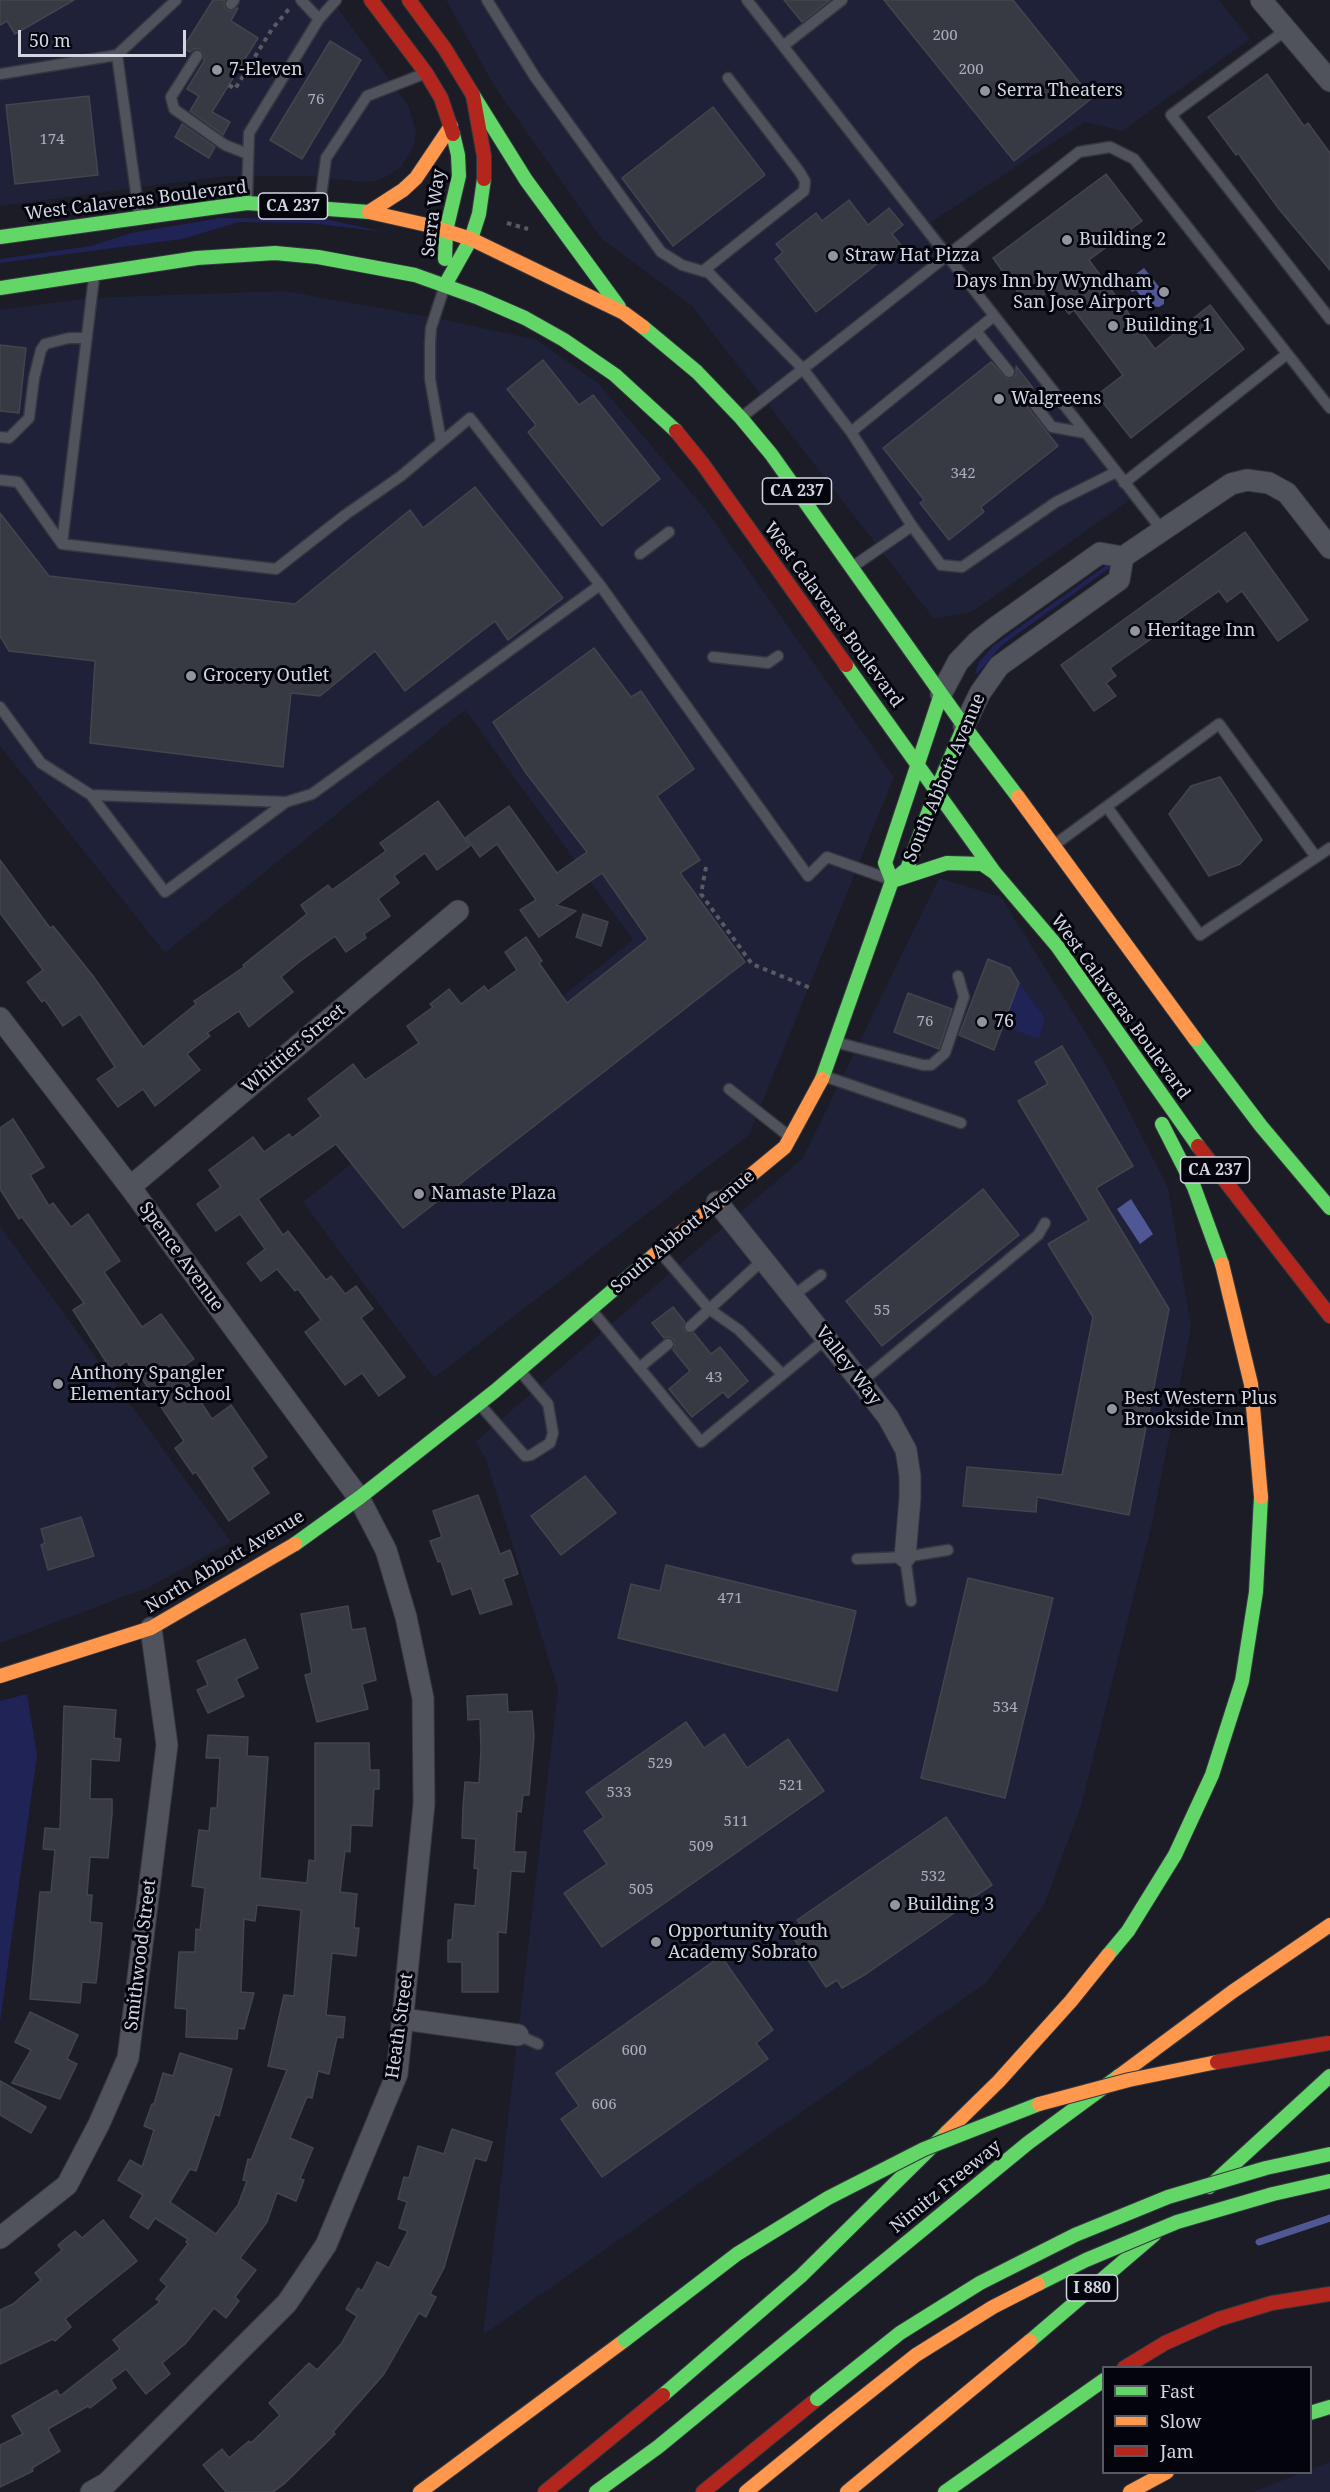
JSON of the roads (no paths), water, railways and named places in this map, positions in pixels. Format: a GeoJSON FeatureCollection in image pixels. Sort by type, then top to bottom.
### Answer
{"type":"FeatureCollection","features":[{"type":"Feature","properties":{"kind":"main road","name":"Serra Way"},"geometry":{"type":"LineString","coordinates":[[371,0],[426,73],[441,98],[452,126],[458,155],[459,176],[446,231],[445,285]]}},
{"type":"Feature","properties":{"kind":"main road","name":"Serra Way"},"geometry":{"type":"LineString","coordinates":[[409,0],[456,66],[473,95],[484,156],[485,176],[479,214],[471,239],[445,285]]}},
{"type":"Feature","properties":{"kind":"main road"},"geometry":{"type":"LineString","coordinates":[[473,95],[526,180],[624,313]]}},
{"type":"Feature","properties":{"kind":"main road"},"geometry":{"type":"LineString","coordinates":[[369,212],[416,178],[452,126]]}},
{"type":"Feature","properties":{"kind":"main road","name":"West Calaveras Boulevard"},"geometry":{"type":"LineString","coordinates":[[0,237],[247,203],[369,212],[471,239],[564,281],[624,313],[697,372],[741,418],[771,454],[964,726],[1261,1126],[1330,1208]]}},
{"type":"Feature","properties":{"kind":"main road","name":"West Calaveras Boulevard"},"geometry":{"type":"LineString","coordinates":[[0,288],[197,258],[275,253],[366,264],[445,285],[525,318],[564,340],[615,375],[672,426],[702,463],[996,873],[1057,946],[1209,1162],[1330,1316]]}},
{"type":"Feature","properties":{"kind":"main road","name":"South Abbott Avenue"},"geometry":{"type":"LineString","coordinates":[[892,881],[885,863],[941,694]]}},
{"type":"Feature","properties":{"kind":"main road","name":"South Abbott Avenue"},"geometry":{"type":"LineString","coordinates":[[359,1498],[520,1370],[785,1147],[818,1089],[892,881],[907,869],[964,726]]}},
{"type":"Feature","properties":{"kind":"main road"},"geometry":{"type":"LineString","coordinates":[[892,881],[947,863],[982,864],[996,873]]}},
{"type":"Feature","properties":{"kind":"main road"},"geometry":{"type":"LineString","coordinates":[[545,2492],[680,2382],[801,2276],[999,2081],[1071,2001],[1128,1930],[1175,1855],[1212,1774],[1244,1670],[1256,1592],[1261,1495],[1251,1384],[1225,1271],[1194,1187],[1107,1018]]}},
{"type":"Feature","properties":{"kind":"main road","name":"North Abbott Avenue"},"geometry":{"type":"LineString","coordinates":[[0,1676],[151,1628],[297,1543],[359,1498]]}},
{"type":"Feature","properties":{"kind":"main road","name":"Nimitz Freeway"},"geometry":{"type":"LineString","coordinates":[[596,2492],[658,2447],[1028,2143],[1232,1992],[1330,1925]]}},
{"type":"Feature","properties":{"kind":"main road"},"geometry":{"type":"LineString","coordinates":[[420,2492],[737,2254],[828,2198],[924,2149],[1033,2106],[1130,2080],[1248,2056],[1330,2043]]}},
{"type":"Feature","properties":{"kind":"main road","name":"I 880"},"geometry":{"type":"LineString","coordinates":[[848,2492],[1051,2324],[1240,2160],[1330,2076]]}},
{"type":"Feature","properties":{"kind":"main road"},"geometry":{"type":"LineString","coordinates":[[703,2492],[910,2327],[980,2283],[1075,2235],[1168,2197],[1266,2168],[1330,2154]]}},
{"type":"Feature","properties":{"kind":"main road"},"geometry":{"type":"LineString","coordinates":[[746,2492],[926,2349],[993,2307],[1086,2260],[1177,2222],[1273,2194],[1330,2181]]}},
{"type":"Feature","properties":{"kind":"main road"},"geometry":{"type":"LineString","coordinates":[[1126,2366],[1165,2343],[1219,2319],[1272,2303],[1330,2294]]}},
{"type":"Feature","properties":{"kind":"main road"},"geometry":{"type":"LineString","coordinates":[[945,2492],[1102,2381]]}},
{"type":"Feature","properties":{"kind":"main road"},"geometry":{"type":"LineString","coordinates":[[1312,2413],[1330,2407]]}},
{"type":"Feature","properties":{"kind":"main road"},"geometry":{"type":"LineString","coordinates":[[1130,2492],[1163,2474]]}},
{"type":"Feature","properties":{"kind":"street"},"geometry":{"type":"LineString","coordinates":[[1267,2],[1286,30],[1330,81]]}},
{"type":"Feature","properties":{"kind":"street"},"geometry":{"type":"LineString","coordinates":[[1123,557],[1231,484],[1247,480],[1269,483],[1287,494],[1330,548]]}},
{"type":"Feature","properties":{"kind":"street","name":"South Abbott Avenue"},"geometry":{"type":"LineString","coordinates":[[941,694],[958,662],[977,642],[996,627],[1101,553],[1123,557],[1119,580],[999,666],[980,693],[964,726]]}},
{"type":"Feature","properties":{"kind":"street","name":"Whittier Street"},"geometry":{"type":"LineString","coordinates":[[130,1187],[458,911]]}},
{"type":"Feature","properties":{"kind":"street","name":"Spence Avenue"},"geometry":{"type":"LineString","coordinates":[[0,1018],[130,1187],[359,1498]]}},
{"type":"Feature","properties":{"kind":"street","name":"Valley Way"},"geometry":{"type":"LineString","coordinates":[[717,1202],[794,1295],[888,1417],[906,1450],[910,1476],[910,1498],[905,1557]]}},
{"type":"Feature","properties":{"kind":"street","name":"Heath Street"},"geometry":{"type":"LineString","coordinates":[[91,2492],[107,2483],[294,2294],[326,2245],[397,2074],[424,1804],[423,1698],[406,1617],[386,1550],[359,1498]]}},
{"type":"Feature","properties":{"kind":"street","name":"Smithwood Street"},"geometry":{"type":"LineString","coordinates":[[0,2238],[67,2185],[99,2124],[128,2058],[166,1745],[151,1628]]}},
{"type":"Feature","properties":{"kind":"street"},"geometry":{"type":"LineString","coordinates":[[403,2019],[518,2036]]}},
{"type":"Feature","properties":{"kind":"lane"},"geometry":{"type":"LineString","coordinates":[[0,74],[117,55],[176,0]]}},
{"type":"Feature","properties":{"kind":"lane"},"geometry":{"type":"LineString","coordinates":[[247,203],[249,133],[319,19],[336,0]]}},
{"type":"Feature","properties":{"kind":"lane"},"geometry":{"type":"LineString","coordinates":[[487,0],[535,77],[661,252],[681,265],[709,273],[803,369],[851,432],[912,526],[941,565],[962,567],[1056,502],[1116,472]]}},
{"type":"Feature","properties":{"kind":"lane"},"geometry":{"type":"LineString","coordinates":[[747,0],[1162,530]]}},
{"type":"Feature","properties":{"kind":"lane"},"geometry":{"type":"LineString","coordinates":[[783,46],[842,0]]}},
{"type":"Feature","properties":{"kind":"lane"},"geometry":{"type":"LineString","coordinates":[[298,2],[319,19]]}},
{"type":"Feature","properties":{"kind":"lane"},"geometry":{"type":"LineString","coordinates":[[1286,30],[1171,115],[1330,319]]}},
{"type":"Feature","properties":{"kind":"lane"},"geometry":{"type":"LineString","coordinates":[[117,55],[139,218]]}},
{"type":"Feature","properties":{"kind":"lane"},"geometry":{"type":"LineString","coordinates":[[197,56],[171,97],[174,109],[225,145],[248,154]]}},
{"type":"Feature","properties":{"kind":"lane"},"geometry":{"type":"LineString","coordinates":[[320,207],[326,158],[367,96],[426,73]]}},
{"type":"Feature","properties":{"kind":"lane"},"geometry":{"type":"LineString","coordinates":[[703,271],[804,191],[805,181],[728,78]]}},
{"type":"Feature","properties":{"kind":"lane"},"geometry":{"type":"LineString","coordinates":[[741,418],[1079,152],[1110,147],[1134,159],[1330,408]]}},
{"type":"Feature","properties":{"kind":"lane"},"geometry":{"type":"LineString","coordinates":[[62,544],[95,273]]}},
{"type":"Feature","properties":{"kind":"lane"},"geometry":{"type":"LineString","coordinates":[[441,441],[430,378],[430,344],[431,328],[445,285]]}},
{"type":"Feature","properties":{"kind":"lane"},"geometry":{"type":"LineString","coordinates":[[851,432],[994,316]]}},
{"type":"Feature","properties":{"kind":"lane"},"geometry":{"type":"LineString","coordinates":[[976,331],[1009,372]]}},
{"type":"Feature","properties":{"kind":"lane"},"geometry":{"type":"LineString","coordinates":[[0,438],[9,438],[29,418],[34,378],[41,350],[45,344],[69,338],[87,338]]}},
{"type":"Feature","properties":{"kind":"lane"},"geometry":{"type":"LineString","coordinates":[[1124,483],[1287,354]]}},
{"type":"Feature","properties":{"kind":"lane"},"geometry":{"type":"LineString","coordinates":[[1026,393],[1052,427],[1086,434]]}},
{"type":"Feature","properties":{"kind":"lane"},"geometry":{"type":"LineString","coordinates":[[0,480],[18,482],[62,544],[276,568],[401,476],[470,418],[600,585],[808,876],[827,857],[892,881]]}},
{"type":"Feature","properties":{"kind":"lane"},"geometry":{"type":"LineString","coordinates":[[851,568],[912,526]]}},
{"type":"Feature","properties":{"kind":"lane"},"geometry":{"type":"LineString","coordinates":[[640,554],[669,532]]}},
{"type":"Feature","properties":{"kind":"lane"},"geometry":{"type":"LineString","coordinates":[[91,795],[286,802],[312,794],[600,585]]}},
{"type":"Feature","properties":{"kind":"lane"},"geometry":{"type":"LineString","coordinates":[[713,657],[768,663],[778,656]]}},
{"type":"Feature","properties":{"kind":"lane"},"geometry":{"type":"LineString","coordinates":[[0,707],[41,763],[91,795],[165,892],[286,802]]}},
{"type":"Feature","properties":{"kind":"lane"},"geometry":{"type":"LineString","coordinates":[[1054,845],[1219,724],[1316,857]]}},
{"type":"Feature","properties":{"kind":"lane"},"geometry":{"type":"LineString","coordinates":[[1107,807],[1200,935],[1330,848]]}},
{"type":"Feature","properties":{"kind":"lane"},"geometry":{"type":"LineString","coordinates":[[835,1042],[923,1065],[931,1065],[945,1053],[964,997],[958,976]]}},
{"type":"Feature","properties":{"kind":"lane"},"geometry":{"type":"LineString","coordinates":[[823,1076],[962,1123]]}},
{"type":"Feature","properties":{"kind":"lane"},"geometry":{"type":"LineString","coordinates":[[729,1089],[790,1138]]}},
{"type":"Feature","properties":{"kind":"lane"},"geometry":{"type":"LineString","coordinates":[[861,1382],[1038,1234],[1046,1223]]}},
{"type":"Feature","properties":{"kind":"lane"},"geometry":{"type":"LineString","coordinates":[[659,1251],[709,1310],[739,1330],[782,1374]]}},
{"type":"Feature","properties":{"kind":"lane"},"geometry":{"type":"LineString","coordinates":[[690,1327],[764,1259]]}},
{"type":"Feature","properties":{"kind":"lane"},"geometry":{"type":"LineString","coordinates":[[794,1295],[820,1275]]}},
{"type":"Feature","properties":{"kind":"lane"},"geometry":{"type":"LineString","coordinates":[[591,1310],[701,1442],[827,1338]]}},
{"type":"Feature","properties":{"kind":"lane"},"geometry":{"type":"LineString","coordinates":[[639,1368],[668,1344]]}},
{"type":"Feature","properties":{"kind":"lane"},"geometry":{"type":"LineString","coordinates":[[479,1403],[525,1456],[531,1455],[550,1443],[553,1433],[548,1404],[520,1370]]}},
{"type":"Feature","properties":{"kind":"lane"},"geometry":{"type":"LineString","coordinates":[[857,1559],[905,1557],[948,1550]]}},
{"type":"Feature","properties":{"kind":"lane"},"geometry":{"type":"LineString","coordinates":[[905,1557],[911,1601]]}},
{"type":"Feature","properties":{"kind":"lane"},"geometry":{"type":"LineString","coordinates":[[518,2036],[538,2044]]}},
{"type":"Feature","properties":{"kind":"water"},"geometry":{"type":"Polygon","coordinates":[[[1144,268],[1164,293],[1164,304],[1159,307],[1148,306],[1136,290],[1132,292],[1125,282],[1144,268]]]}},
{"type":"Feature","properties":{"kind":"water"},"geometry":{"type":"Polygon","coordinates":[[[1131,1199],[1153,1234],[1140,1244],[1117,1209],[1131,1199]]]}},
{"type":"Feature","properties":{"kind":"waterway"},"geometry":{"type":"LineString","coordinates":[[1259,2242],[1330,2218]]}},
{"type":"Feature","properties":{"kind":"place","name":"7-Eleven"},"geometry":{"type":"Point","coordinates":[217,70]}},
{"type":"Feature","properties":{"kind":"place","name":"Serra Theaters"},"geometry":{"type":"Point","coordinates":[985,91]}},
{"type":"Feature","properties":{"kind":"place","name":"Building 2"},"geometry":{"type":"Point","coordinates":[1067,240]}},
{"type":"Feature","properties":{"kind":"place","name":"Straw Hat Pizza"},"geometry":{"type":"Point","coordinates":[833,256]}},
{"type":"Feature","properties":{"kind":"place","name":"Days Inn by Wyndham San Jose Airport"},"geometry":{"type":"Point","coordinates":[1164,292]}},
{"type":"Feature","properties":{"kind":"place","name":"Building 1"},"geometry":{"type":"Point","coordinates":[1113,326]}},
{"type":"Feature","properties":{"kind":"place","name":"Walgreens"},"geometry":{"type":"Point","coordinates":[999,399]}},
{"type":"Feature","properties":{"kind":"place","name":"Heritage Inn"},"geometry":{"type":"Point","coordinates":[1135,631]}},
{"type":"Feature","properties":{"kind":"place","name":"Grocery Outlet"},"geometry":{"type":"Point","coordinates":[191,676]}},
{"type":"Feature","properties":{"kind":"place","name":"76"},"geometry":{"type":"Point","coordinates":[982,1022]}},
{"type":"Feature","properties":{"kind":"place","name":"Namaste Plaza"},"geometry":{"type":"Point","coordinates":[419,1194]}},
{"type":"Feature","properties":{"kind":"place","name":"Anthony Spangler Elementary School"},"geometry":{"type":"Point","coordinates":[58,1384]}},
{"type":"Feature","properties":{"kind":"place","name":"Best Western Plus Brookside Inn"},"geometry":{"type":"Point","coordinates":[1112,1409]}},
{"type":"Feature","properties":{"kind":"place","name":"Building 3"},"geometry":{"type":"Point","coordinates":[895,1905]}},
{"type":"Feature","properties":{"kind":"place","name":"Opportunity Youth Academy Sobrato"},"geometry":{"type":"Point","coordinates":[656,1942]}}]}
